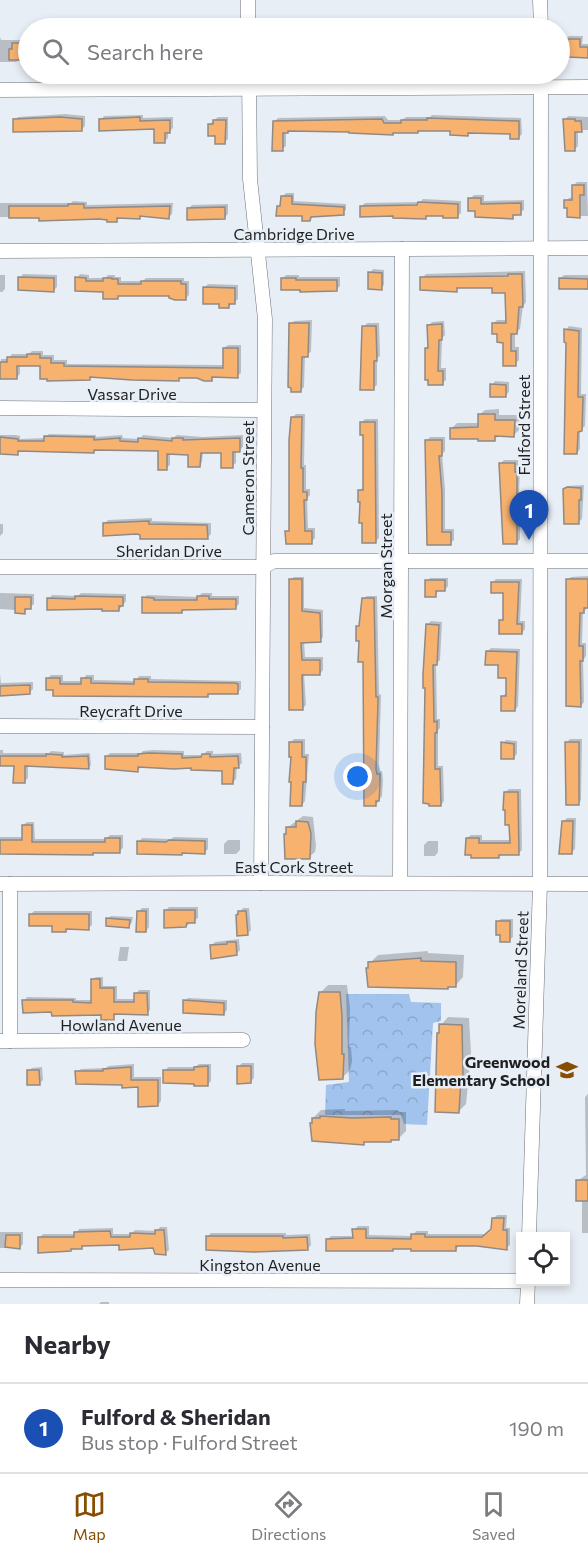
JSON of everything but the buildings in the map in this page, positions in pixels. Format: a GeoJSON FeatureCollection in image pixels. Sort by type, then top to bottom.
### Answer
{"type":"FeatureCollection","features":[{"type":"Feature","properties":{"kind":"street"},"geometry":{"type":"LineString","coordinates":[[248,0],[248,18]]}},
{"type":"Feature","properties":{"kind":"street"},"geometry":{"type":"LineString","coordinates":[[540,0],[541,18]]}},
{"type":"Feature","properties":{"kind":"street","name":"Cameron Street"},"geometry":{"type":"LineString","coordinates":[[249,84],[250,179],[265,319],[261,882]]}},
{"type":"Feature","properties":{"kind":"street"},"geometry":{"type":"LineString","coordinates":[[0,90],[395,84]]}},
{"type":"Feature","properties":{"kind":"street","name":"Fulford Street"},"geometry":{"type":"LineString","coordinates":[[540,884],[541,84]]}},
{"type":"Feature","properties":{"kind":"street"},"geometry":{"type":"LineString","coordinates":[[568,84],[588,87]]}},
{"type":"Feature","properties":{"kind":"street","name":"Cambridge Drive"},"geometry":{"type":"LineString","coordinates":[[0,251],[588,248]]}},
{"type":"Feature","properties":{"kind":"street","name":"Morgan Street"},"geometry":{"type":"LineString","coordinates":[[400,883],[402,249]]}},
{"type":"Feature","properties":{"kind":"street","name":"Vassar Drive"},"geometry":{"type":"LineString","coordinates":[[0,408],[263,410]]}},
{"type":"Feature","properties":{"kind":"street","name":"Sheridan Drive"},"geometry":{"type":"LineString","coordinates":[[0,567],[263,567],[274,561],[588,561]]}},
{"type":"Feature","properties":{"kind":"street","name":"Reycraft Drive"},"geometry":{"type":"LineString","coordinates":[[0,726],[262,727]]}},
{"type":"Feature","properties":{"kind":"street","name":"East Cork Street"},"geometry":{"type":"LineString","coordinates":[[5,884],[261,882],[588,884]]}},
{"type":"Feature","properties":{"kind":"street"},"geometry":{"type":"LineString","coordinates":[[5,884],[5,1041]]}},
{"type":"Feature","properties":{"kind":"street","name":"Moreland Street"},"geometry":{"type":"LineString","coordinates":[[529,1232],[540,884]]}},
{"type":"Feature","properties":{"kind":"street","name":"Howland Avenue"},"geometry":{"type":"LineString","coordinates":[[5,1041],[243,1040]]}},
{"type":"Feature","properties":{"kind":"street","name":"Kingston Avenue"},"geometry":{"type":"LineString","coordinates":[[0,1280],[516,1281]]}},
{"type":"Feature","properties":{"kind":"street"},"geometry":{"type":"LineString","coordinates":[[527,1304],[528,1286]]}},
{"type":"Feature","properties":{"kind":"green space"},"geometry":{"type":"Polygon","coordinates":[[[346,994],[409,994],[411,1002],[441,1003],[441,1021],[433,1023],[427,1125],[404,1124],[401,1115],[325,1115],[326,1085],[349,1082],[346,994]]]}},
{"type":"Feature","properties":{"kind":"place","name":"Fulford & Sheridan"},"geometry":{"type":"Point","coordinates":[529,540]}},
{"type":"Feature","properties":{"kind":"place","name":"Greenwood Elementary School"},"geometry":{"type":"Point","coordinates":[567,1070]}}]}
